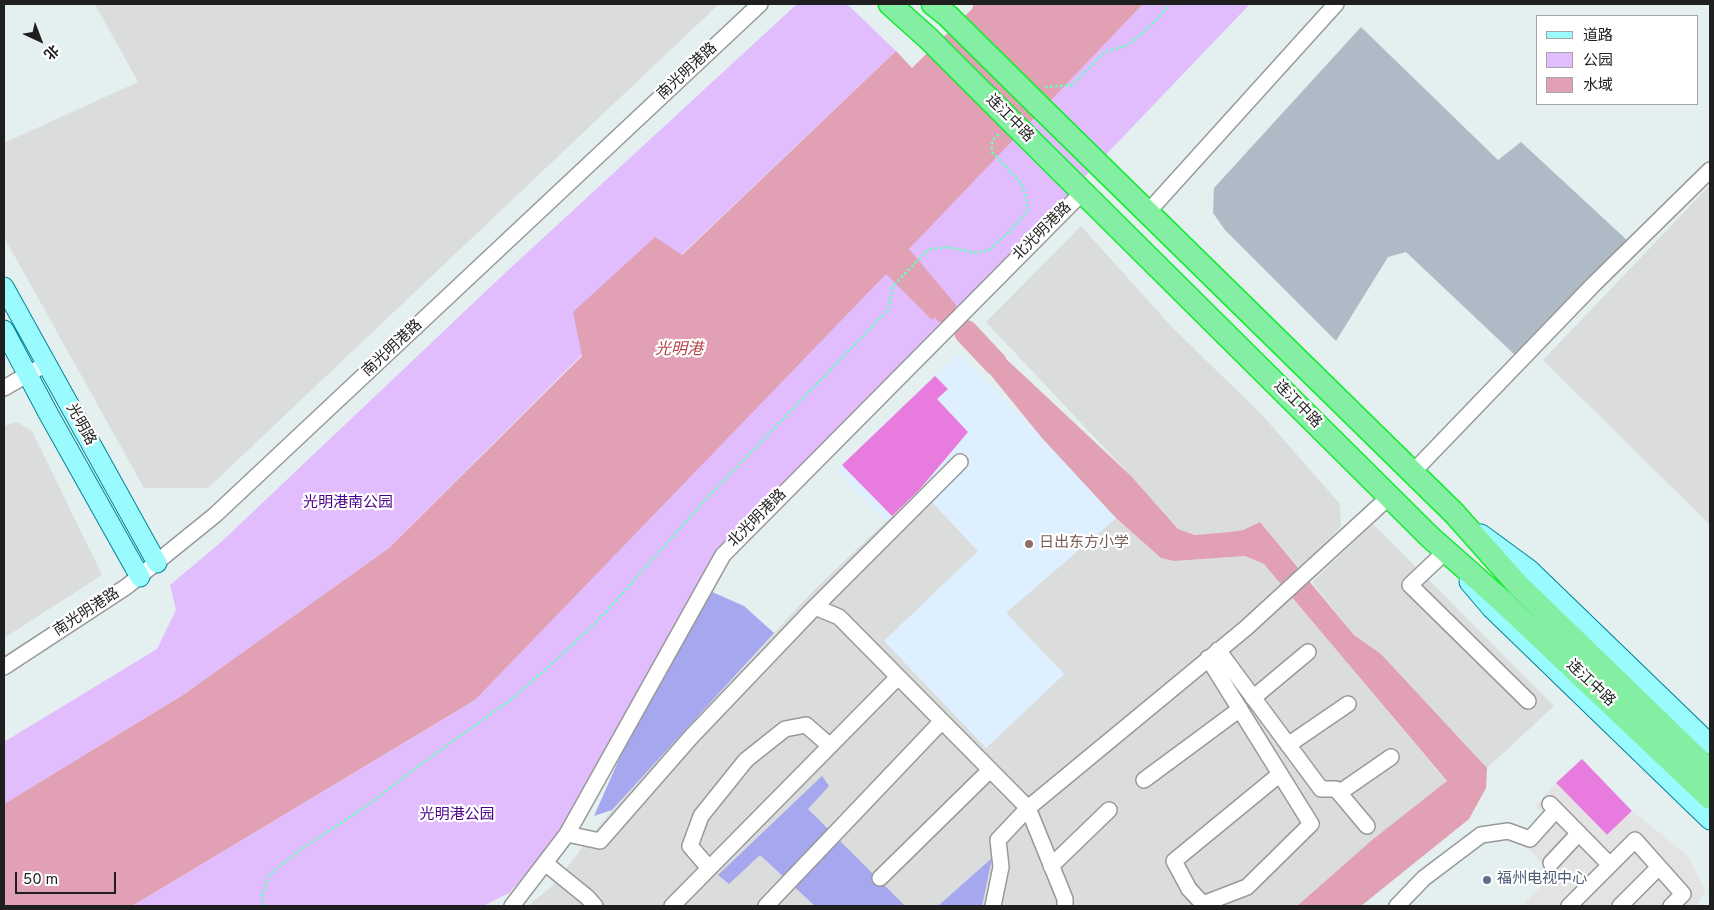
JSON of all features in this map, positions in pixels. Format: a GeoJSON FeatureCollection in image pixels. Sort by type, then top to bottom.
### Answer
{"type":"FeatureCollection","features":[{"type":"Feature","properties":{"kind":"highway","name":"连江中路"},"geometry":{"type":"LineString","coordinates":[[890,4],[928,38],[1010,126],[1082,192],[1438,545],[1500,600],[1710,798]]}},
{"type":"Feature","properties":{"kind":"highway","name":"连江中路"},"geometry":{"type":"LineString","coordinates":[[941,10],[1041,95],[1147,213],[1454,513],[1518,585],[1710,771]]}},
{"type":"Feature","properties":{"kind":"main road","name":"光明路"},"geometry":{"type":"LineString","coordinates":[[4,287],[157,563]]}},
{"type":"Feature","properties":{"kind":"main road","name":"光明路"},"geometry":{"type":"LineString","coordinates":[[4,330],[140,577]]}},
{"type":"Feature","properties":{"kind":"main road"},"geometry":{"type":"LineString","coordinates":[[1454,513],[1530,570],[1710,744]]}},
{"type":"Feature","properties":{"kind":"main road"},"geometry":{"type":"LineString","coordinates":[[1438,545],[1492,609],[1710,820]]}},
{"type":"Feature","properties":{"kind":"street","name":"南光明港路"},"geometry":{"type":"LineString","coordinates":[[4,667],[105,602],[140,577],[202,526],[251,483],[760,4]]}},
{"type":"Feature","properties":{"kind":"street"},"geometry":{"type":"LineString","coordinates":[[1147,213],[1336,4]]}},
{"type":"Feature","properties":{"kind":"street"},"geometry":{"type":"LineString","coordinates":[[1412,473],[1594,284],[1710,170]]}},
{"type":"Feature","properties":{"kind":"street","name":"北光明港路"},"geometry":{"type":"LineString","coordinates":[[512,906],[567,834],[723,555],[1082,192]]}},
{"type":"Feature","properties":{"kind":"street"},"geometry":{"type":"LineString","coordinates":[[4,388],[46,364]]}},
{"type":"Feature","properties":{"kind":"street"},"geometry":{"type":"LineString","coordinates":[[567,834],[600,841],[690,737],[815,607],[960,462]]}},
{"type":"Feature","properties":{"kind":"street"},"geometry":{"type":"LineString","coordinates":[[993,906],[1001,867],[998,840],[1028,808],[1246,628],[1390,496]]}},
{"type":"Feature","properties":{"kind":"street"},"geometry":{"type":"LineString","coordinates":[[1438,545],[1410,585],[1528,701]]}},
{"type":"Feature","properties":{"kind":"street"},"geometry":{"type":"LineString","coordinates":[[815,607],[839,617],[1028,808],[1065,899],[1065,906]]}},
{"type":"Feature","properties":{"kind":"street"},"geometry":{"type":"LineString","coordinates":[[1253,698],[1308,652]]}},
{"type":"Feature","properties":{"kind":"street"},"geometry":{"type":"LineString","coordinates":[[1213,654],[1253,698],[1321,789],[1336,789],[1367,826]]}},
{"type":"Feature","properties":{"kind":"street"},"geometry":{"type":"LineString","coordinates":[[1213,654],[1240,709],[1311,824],[1246,887],[1203,904],[1189,889],[1174,861],[1280,774]]}},
{"type":"Feature","properties":{"kind":"street"},"geometry":{"type":"LineString","coordinates":[[672,906],[898,677]]}},
{"type":"Feature","properties":{"kind":"street"},"geometry":{"type":"LineString","coordinates":[[1288,745],[1348,704]]}},
{"type":"Feature","properties":{"kind":"street"},"geometry":{"type":"LineString","coordinates":[[1144,780],[1240,709]]}},
{"type":"Feature","properties":{"kind":"street"},"geometry":{"type":"LineString","coordinates":[[766,906],[942,721]]}},
{"type":"Feature","properties":{"kind":"street"},"geometry":{"type":"LineString","coordinates":[[709,868],[690,846],[701,816],[746,760],[785,729],[806,725],[830,746]]}},
{"type":"Feature","properties":{"kind":"street"},"geometry":{"type":"LineString","coordinates":[[1339,793],[1391,757]]}},
{"type":"Feature","properties":{"kind":"street"},"geometry":{"type":"LineString","coordinates":[[880,878],[990,770]]}},
{"type":"Feature","properties":{"kind":"street"},"geometry":{"type":"LineString","coordinates":[[1397,906],[1424,878],[1481,835],[1508,830],[1530,839],[1553,807],[1610,865]]}},
{"type":"Feature","properties":{"kind":"street"},"geometry":{"type":"LineString","coordinates":[[1051,866],[1109,810]]}},
{"type":"Feature","properties":{"kind":"street"},"geometry":{"type":"LineString","coordinates":[[1551,864],[1579,834]]}},
{"type":"Feature","properties":{"kind":"street"},"geometry":{"type":"LineString","coordinates":[[1569,906],[1635,840],[1683,894],[1671,906]]}},
{"type":"Feature","properties":{"kind":"street"},"geometry":{"type":"LineString","coordinates":[[545,863],[587,897],[595,906]]}},
{"type":"Feature","properties":{"kind":"street"},"geometry":{"type":"LineString","coordinates":[[1620,906],[1660,868]]}},
{"type":"Feature","properties":{"kind":"path"},"geometry":{"type":"LineString","coordinates":[[1041,95],[1072,85],[1105,52],[1128,45],[1157,19],[1170,4]]}},
{"type":"Feature","properties":{"kind":"path"},"geometry":{"type":"LineString","coordinates":[[263,906],[262,894],[270,874],[300,850],[368,805],[417,767],[512,699],[605,613],[705,500],[888,310],[893,286],[926,251],[946,247],[978,253],[989,250],[1009,232],[1028,210],[1022,184],[992,152],[992,141],[1010,126]]}},
{"type":"Feature","properties":{"kind":"shaded area"},"geometry":{"type":"Polygon","coordinates":[[[95,4],[719,4],[208,488],[144,488],[4,237],[4,143],[138,82],[95,4]]]}},
{"type":"Feature","properties":{"kind":"shaded area"},"geometry":{"type":"Polygon","coordinates":[[[1361,27],[1498,160],[1521,142],[1629,242],[1516,356],[1406,252],[1388,257],[1336,341],[1225,230],[1213,213],[1214,188],[1361,27]]]}},
{"type":"Feature","properties":{"kind":"shaded area"},"geometry":{"type":"Polygon","coordinates":[[[1710,185],[1710,525],[1543,360],[1710,185]]]}},
{"type":"Feature","properties":{"kind":"shaded area"},"geometry":{"type":"Polygon","coordinates":[[[1081,226],[1171,326],[1263,416],[1340,504],[1341,526],[1301,570],[1260,522],[1243,530],[1195,535],[1178,529],[1131,476],[986,322],[1081,226]]]}},
{"type":"Feature","properties":{"kind":"shaded area","name":"日出东方小学"},"geometry":{"type":"Polygon","coordinates":[[[958,353],[1042,438],[1116,518],[1006,613],[1064,674],[986,748],[884,641],[978,551],[920,489],[886,522],[837,470],[958,353]]]}},
{"type":"Feature","properties":{"kind":"shaded area"},"geometry":{"type":"Polygon","coordinates":[[[935,376],[948,389],[937,399],[968,432],[920,489],[892,516],[842,465],[935,376]]]}},
{"type":"Feature","properties":{"kind":"shaded area"},"geometry":{"type":"Polygon","coordinates":[[[17,422],[32,431],[102,575],[4,638],[4,426],[17,422]]]}},
{"type":"Feature","properties":{"kind":"shaded area"},"geometry":{"type":"Polygon","coordinates":[[[920,489],[978,551],[986,748],[1064,674],[1005,613],[1116,518],[1161,558],[1174,561],[1245,556],[1264,563],[1447,782],[1372,840],[1297,906],[528,906],[552,886],[612,810],[811,593],[920,489]]]}},
{"type":"Feature","properties":{"kind":"shaded area"},"geometry":{"type":"Polygon","coordinates":[[[1373,524],[1554,706],[1487,768],[1381,654],[1354,635],[1312,582],[1373,524]]]}},
{"type":"Feature","properties":{"kind":"shaded area"},"geometry":{"type":"Polygon","coordinates":[[[710,591],[744,606],[774,633],[612,810],[594,816],[632,730],[710,591]]]}},
{"type":"Feature","properties":{"kind":"shaded area"},"geometry":{"type":"Polygon","coordinates":[[[1582,759],[1632,811],[1607,835],[1556,783],[1582,759]]]}},
{"type":"Feature","properties":{"kind":"shaded area"},"geometry":{"type":"Polygon","coordinates":[[[822,776],[829,786],[808,809],[905,906],[815,906],[760,855],[729,884],[718,875],[822,776]]]}},
{"type":"Feature","properties":{"kind":"shaded area"},"geometry":{"type":"Polygon","coordinates":[[[1556,783],[1607,835],[1632,811],[1688,856],[1705,891],[1697,906],[1522,906],[1552,875],[1520,839],[1542,813],[1536,806],[1556,783]]]}},
{"type":"Feature","properties":{"kind":"shaded area"},"geometry":{"type":"Polygon","coordinates":[[[992,858],[982,906],[938,906],[992,858]]]}},
{"type":"Feature","properties":{"kind":"green space","name":"光明港南公园"},"geometry":{"type":"Polygon","coordinates":[[[797,4],[847,4],[896,51],[681,255],[389,548],[183,695],[4,804],[4,742],[157,649],[176,610],[170,585],[219,544],[504,274],[797,4]]]}},
{"type":"Feature","properties":{"kind":"green space","name":"光明港公园"},"geometry":{"type":"Polygon","coordinates":[[[1143,4],[1250,4],[967,300],[715,555],[555,841],[509,893],[483,906],[132,906],[475,700],[1143,4]]]}},
{"type":"Feature","properties":{"kind":"water","name":"光明港"},"geometry":{"type":"Polygon","coordinates":[[[974,4],[1143,4],[909,249],[951,299],[932,320],[886,274],[475,700],[132,906],[4,906],[4,804],[183,695],[389,548],[582,356],[573,312],[655,237],[682,255],[896,51],[912,68],[972,9],[974,4]]]}},
{"type":"Feature","properties":{"kind":"water"},"geometry":{"type":"Polygon","coordinates":[[[973,339],[984,339],[1018,370],[1131,476],[1178,529],[1195,535],[1243,530],[1260,522],[1354,635],[1381,654],[1487,768],[1486,788],[1469,819],[1361,906],[1297,906],[1372,840],[1447,781],[1264,564],[1245,556],[1174,561],[1161,558],[1116,518],[1042,438],[972,352],[973,339]]]}},
{"type":"Feature","properties":{"kind":"waterway"},"geometry":{"type":"LineString","coordinates":[[921,284],[946,312]]}},
{"type":"Feature","properties":{"kind":"waterway"},"geometry":{"type":"LineString","coordinates":[[966,332],[995,363]]}},
{"type":"Feature","properties":{"kind":"place","name":"日出东方小学"},"geometry":{"type":"Point","coordinates":[1029,544]}},
{"type":"Feature","properties":{"kind":"place","name":"福州电视中心"},"geometry":{"type":"Point","coordinates":[1487,880]}}]}
